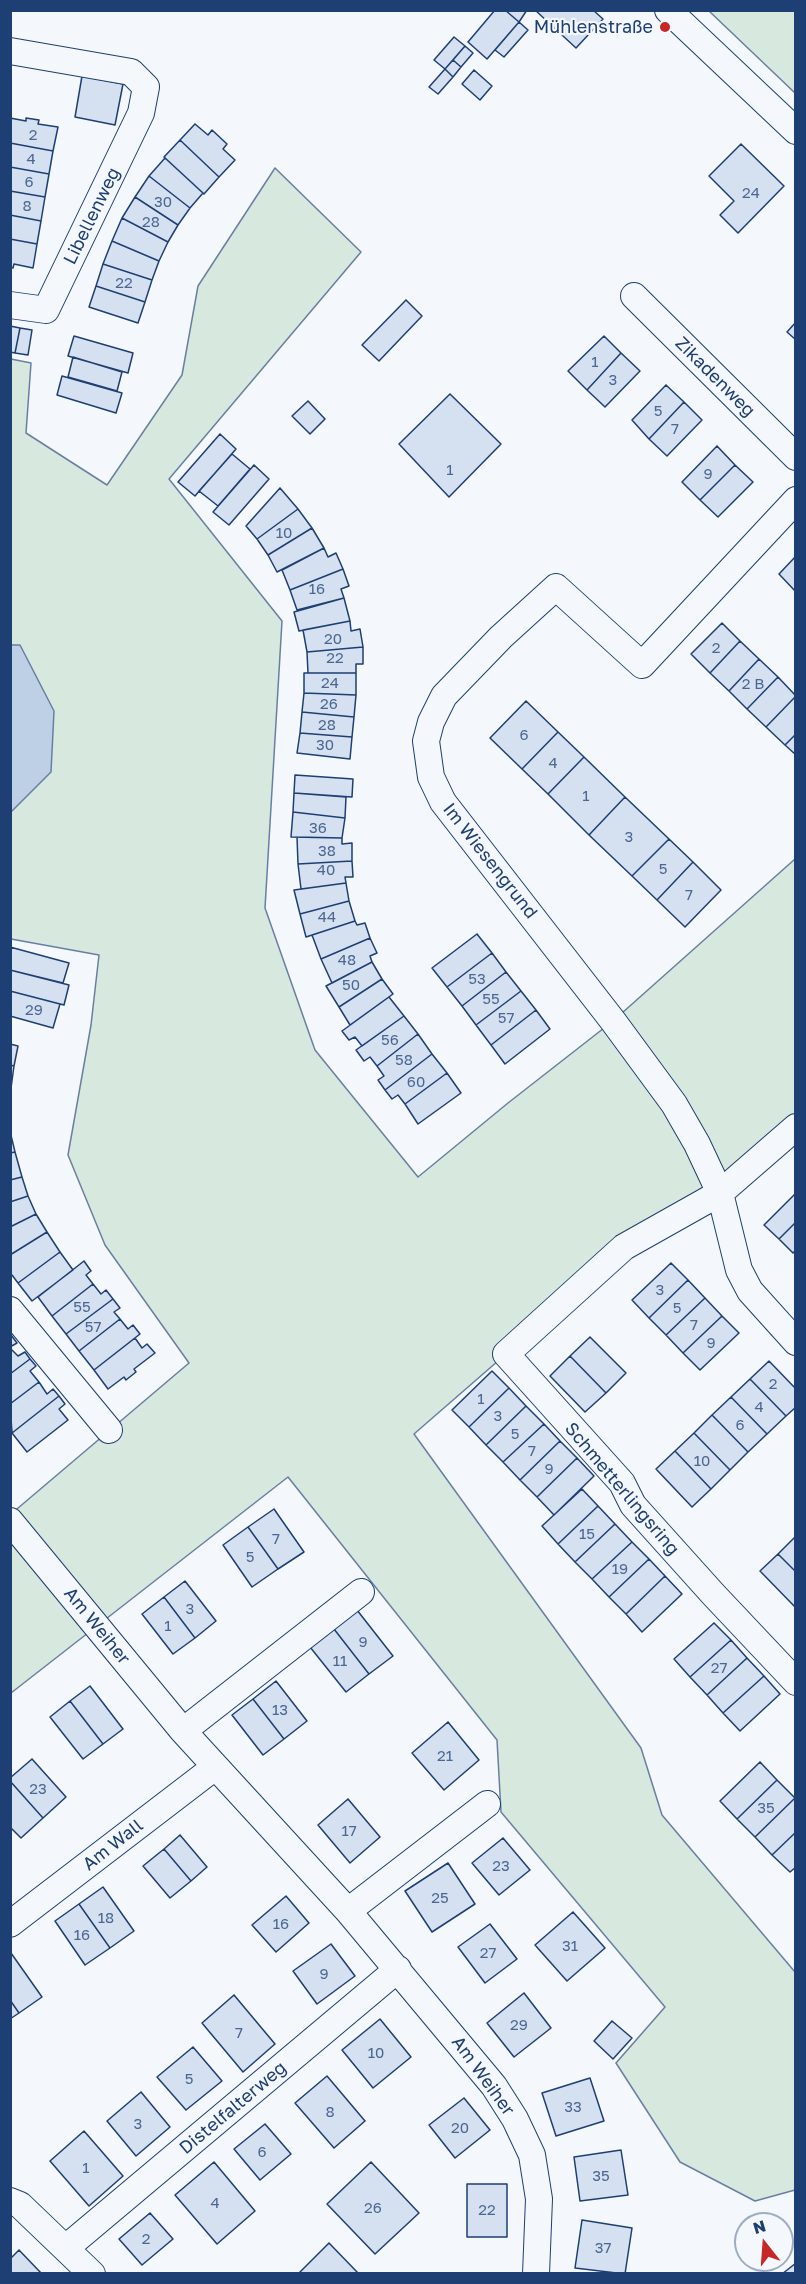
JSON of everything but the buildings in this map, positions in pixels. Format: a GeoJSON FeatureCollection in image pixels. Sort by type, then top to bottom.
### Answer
{"type":"FeatureCollection","features":[{"type":"Feature","properties":{"kind":"street"},"geometry":{"type":"LineString","coordinates":[[668,10],[795,131]]}},
{"type":"Feature","properties":{"kind":"street","name":"Libellenweg"},"geometry":{"type":"LineString","coordinates":[[10,51],[131,72],[146,87],[141,113],[46,310],[10,305]]}},
{"type":"Feature","properties":{"kind":"street","name":"Zikadenweg"},"geometry":{"type":"LineString","coordinates":[[634,296],[795,457]]}},
{"type":"Feature","properties":{"kind":"street","name":"Im Wiesengrund"},"geometry":{"type":"LineString","coordinates":[[795,500],[642,665],[556,587],[501,637],[444,696],[431,722],[426,741],[431,777],[443,802],[548,936],[674,1104],[698,1144],[720,1193],[738,1270],[750,1291],[795,1342]]}},
{"type":"Feature","properties":{"kind":"street","name":"Schmetterlingsring"},"geometry":{"type":"LineString","coordinates":[[795,1127],[720,1193],[624,1247],[506,1354],[622,1483],[633,1505],[795,1682]]}},
{"type":"Feature","properties":{"kind":"street"},"geometry":{"type":"LineString","coordinates":[[10,1310],[109,1430]]}},
{"type":"Feature","properties":{"kind":"street","name":"Am Weiher"},"geometry":{"type":"LineString","coordinates":[[10,1521],[183,1731],[348,1911],[494,2086],[515,2119],[532,2155],[539,2199],[536,2274]]}},
{"type":"Feature","properties":{"kind":"street"},"geometry":{"type":"LineString","coordinates":[[183,1731],[361,1592]]}},
{"type":"Feature","properties":{"kind":"street","name":"Am Wall"},"geometry":{"type":"LineString","coordinates":[[10,1924],[215,1767]]}},
{"type":"Feature","properties":{"kind":"street"},"geometry":{"type":"LineString","coordinates":[[348,1911],[488,1804]]}},
{"type":"Feature","properties":{"kind":"street","name":"Distelfalterweg"},"geometry":{"type":"LineString","coordinates":[[67,2247],[398,1969]]}},
{"type":"Feature","properties":{"kind":"street"},"geometry":{"type":"LineString","coordinates":[[10,2201],[20,2205],[67,2247],[92,2274]]}},
{"type":"Feature","properties":{"kind":"shaded area"},"geometry":{"type":"Polygon","coordinates":[[[709,11],[795,11],[795,93],[709,11]]]}},
{"type":"Feature","properties":{"kind":"shaded area"},"geometry":{"type":"Polygon","coordinates":[[[275,168],[361,252],[169,479],[282,621],[265,908],[315,1050],[418,1177],[613,1021],[795,859],[795,1127],[624,1247],[414,1434],[641,1748],[662,1815],[795,1972],[795,2190],[755,2201],[680,2162],[616,2063],[665,2007],[501,1812],[497,1740],[288,1477],[11,1693],[11,1514],[189,1363],[105,1245],[68,1155],[91,1025],[99,955],[11,939],[11,359],[31,363],[26,433],[107,485],[182,375],[198,286],[275,168]]]}},
{"type":"Feature","properties":{"kind":"water"},"geometry":{"type":"Polygon","coordinates":[[[11,645],[20,645],[54,711],[51,772],[11,812],[11,645]]]}},
{"type":"Feature","properties":{"kind":"place","name":"Mühlenstraße"},"geometry":{"type":"Point","coordinates":[665,27]}}]}
